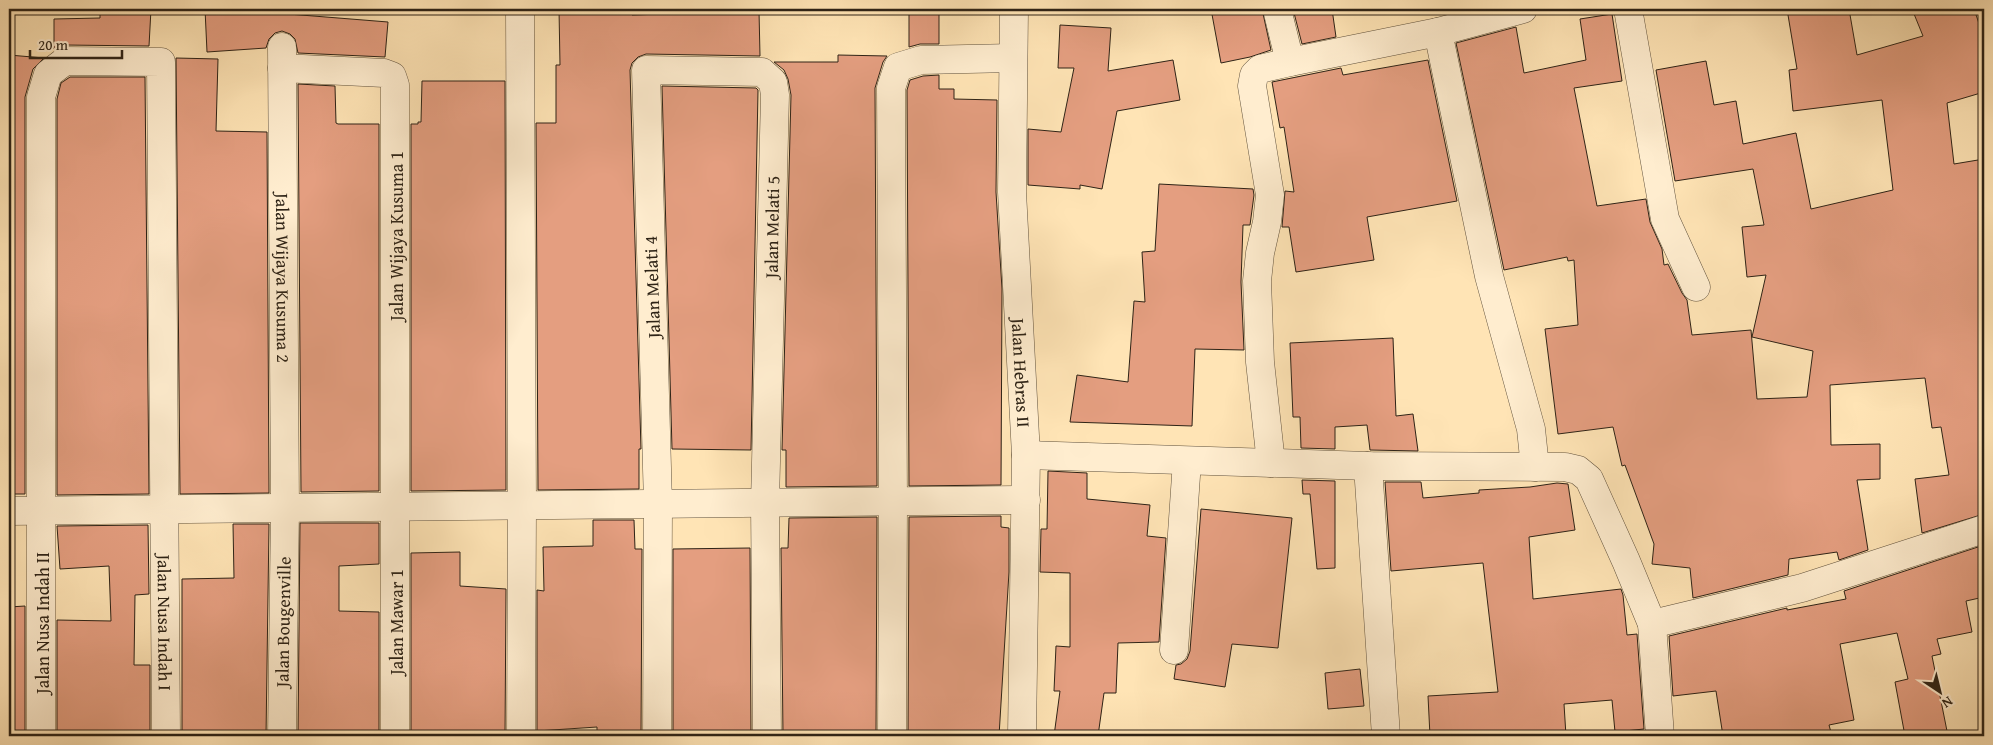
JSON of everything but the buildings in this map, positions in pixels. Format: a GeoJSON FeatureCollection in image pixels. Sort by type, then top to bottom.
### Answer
{"type":"FeatureCollection","features":[{"type":"Feature","properties":{"kind":"street"},"geometry":{"type":"LineString","coordinates":[[520,9],[522,506],[520,736]]}},
{"type":"Feature","properties":{"kind":"street","name":"Jalan Hebras II"},"geometry":{"type":"LineString","coordinates":[[1014,9],[1012,192],[1026,455],[1022,736]]}},
{"type":"Feature","properties":{"kind":"street"},"geometry":{"type":"LineString","coordinates":[[1277,9],[1290,62]]}},
{"type":"Feature","properties":{"kind":"street"},"geometry":{"type":"LineString","coordinates":[[1271,463],[1260,362],[1257,281],[1260,253],[1268,222],[1270,195],[1252,86],[1254,74],[1260,69],[1438,32],[1523,9]]}},
{"type":"Feature","properties":{"kind":"street"},"geometry":{"type":"LineString","coordinates":[[1628,9],[1666,219],[1696,288]]}},
{"type":"Feature","properties":{"kind":"street"},"geometry":{"type":"LineString","coordinates":[[1438,32],[1489,276],[1531,429],[1535,467]]}},
{"type":"Feature","properties":{"kind":"street","name":"Jalan Wijaya Kusuma 1"},"geometry":{"type":"LineString","coordinates":[[282,58],[384,72],[392,76],[395,86],[396,507]]}},
{"type":"Feature","properties":{"kind":"street","name":"Jalan Wijaya Kusuma 2"},"geometry":{"type":"LineString","coordinates":[[282,58],[284,508]]}},
{"type":"Feature","properties":{"kind":"street"},"geometry":{"type":"LineString","coordinates":[[892,736],[891,88],[898,67],[921,60],[1013,58]]}},
{"type":"Feature","properties":{"kind":"street","name":"Jalan Nusa Indah I"},"geometry":{"type":"LineString","coordinates":[[42,511],[41,97],[48,74],[65,62],[161,62],[166,736]]}},
{"type":"Feature","properties":{"kind":"street","name":"Jalan Melati 5"},"geometry":{"type":"LineString","coordinates":[[646,70],[762,72],[773,82],[765,503],[767,736]]}},
{"type":"Feature","properties":{"kind":"street","name":"Jalan Melati 4"},"geometry":{"type":"LineString","coordinates":[[646,70],[658,504],[657,736]]}},
{"type":"Feature","properties":{"kind":"street"},"geometry":{"type":"LineString","coordinates":[[1026,455],[1368,466],[1565,467],[1578,470],[1588,479],[1626,561],[1652,624],[1660,736]]}},
{"type":"Feature","properties":{"kind":"street"},"geometry":{"type":"LineString","coordinates":[[1174,650],[1187,461]]}},
{"type":"Feature","properties":{"kind":"street"},"geometry":{"type":"LineString","coordinates":[[1368,466],[1386,736]]}},
{"type":"Feature","properties":{"kind":"street"},"geometry":{"type":"LineString","coordinates":[[9,511],[1026,500]]}},
{"type":"Feature","properties":{"kind":"street","name":"Jalan Mawar 1"},"geometry":{"type":"LineString","coordinates":[[395,736],[396,507]]}},
{"type":"Feature","properties":{"kind":"street","name":"Jalan Bougenville"},"geometry":{"type":"LineString","coordinates":[[282,736],[284,508]]}},
{"type":"Feature","properties":{"kind":"street","name":"Jalan Nusa Indah II"},"geometry":{"type":"LineString","coordinates":[[41,736],[42,511]]}},
{"type":"Feature","properties":{"kind":"street"},"geometry":{"type":"LineString","coordinates":[[1652,624],[1802,588],[1984,528]]}}]}
